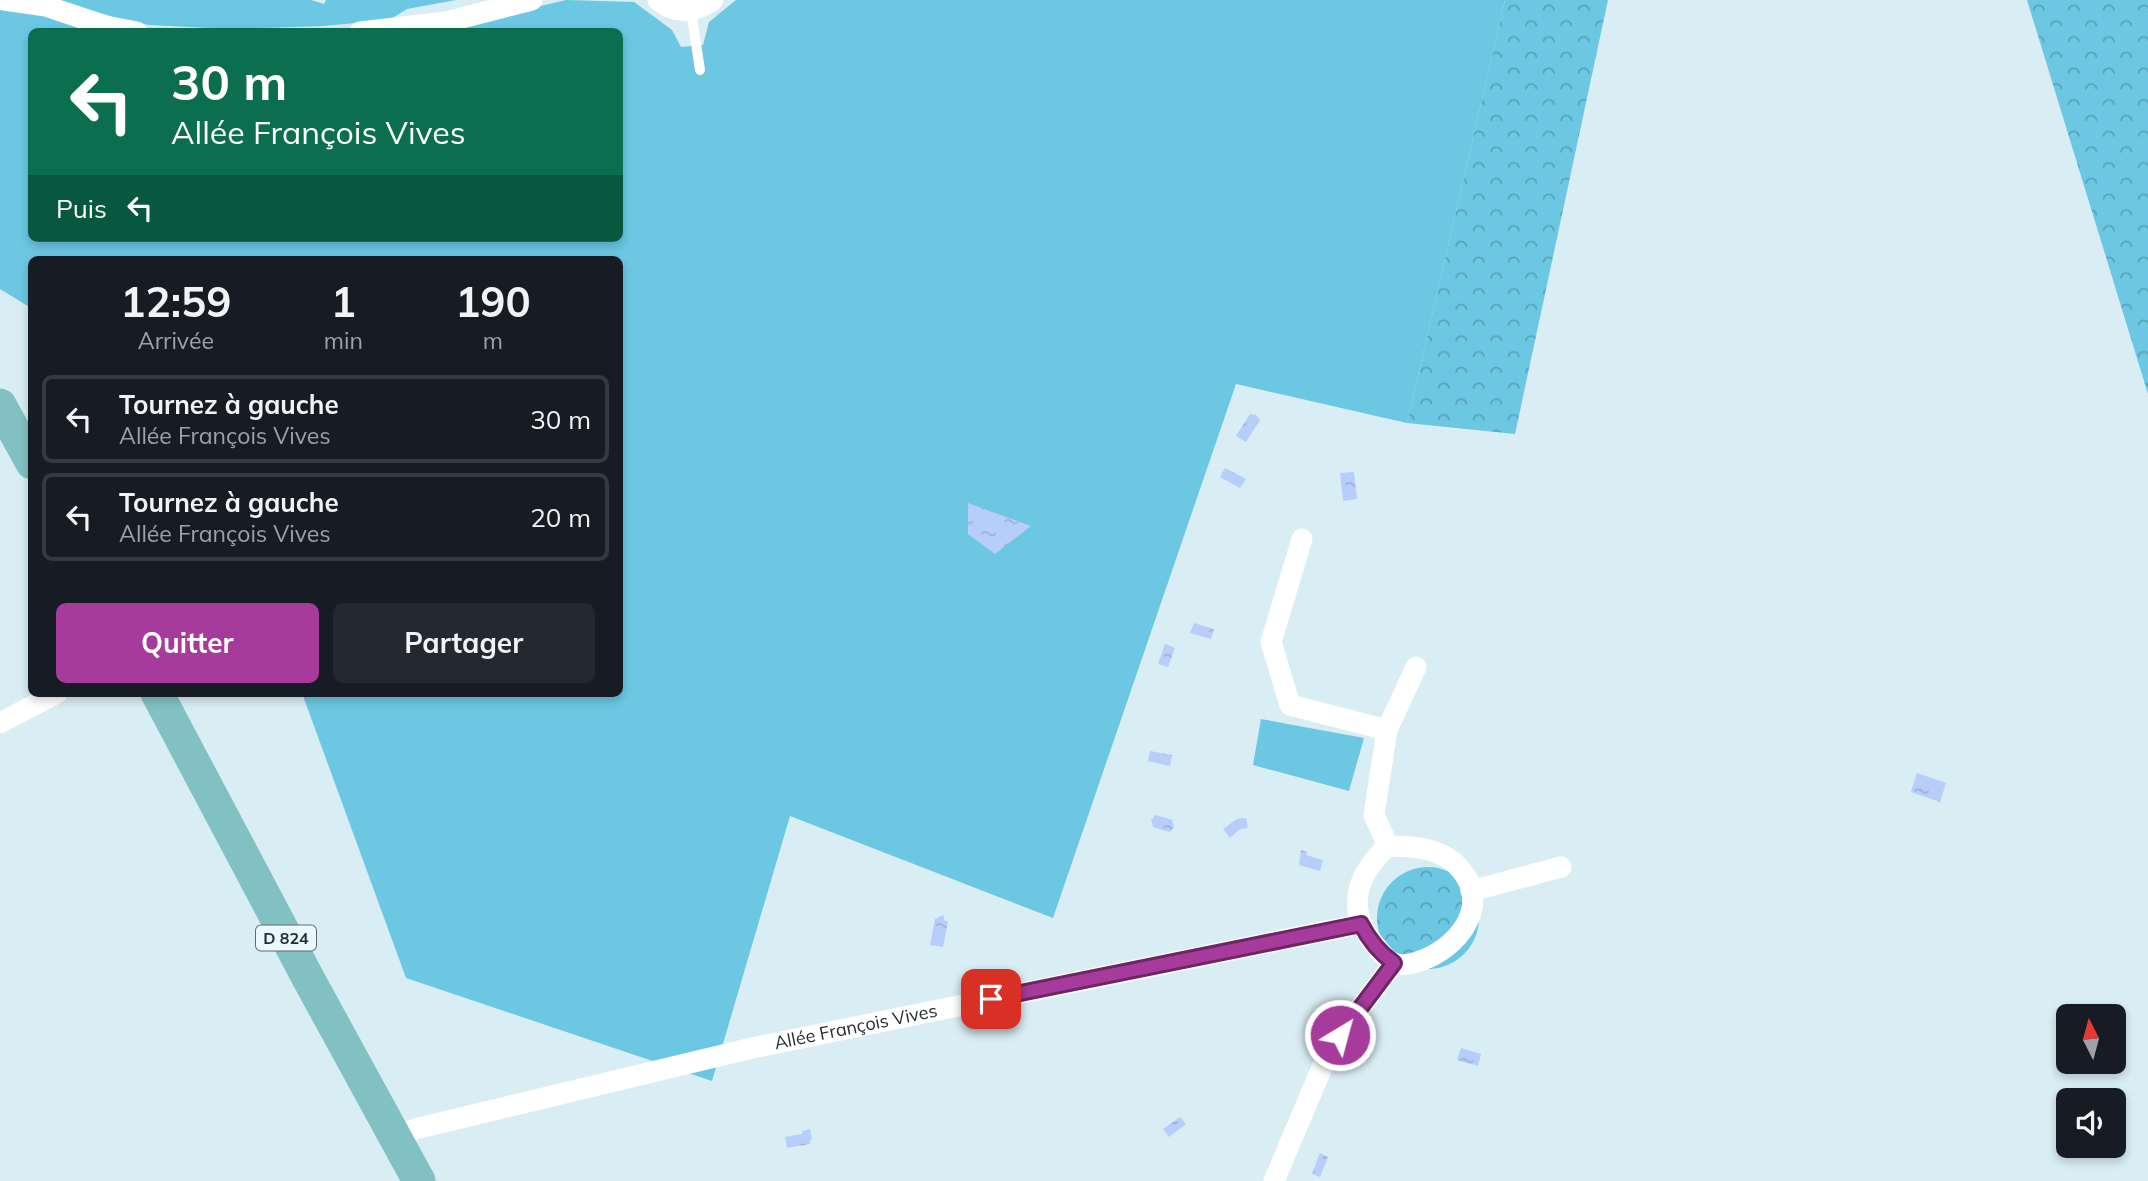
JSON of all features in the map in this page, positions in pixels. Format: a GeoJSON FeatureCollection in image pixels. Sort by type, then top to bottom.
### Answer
{"type":"FeatureCollection","features":[{"type":"Feature","properties":{"kind":"main road"},"geometry":{"type":"LineString","coordinates":[[0,405],[28,456]]}},
{"type":"Feature","properties":{"kind":"main road","name":"D 824"},"geometry":{"type":"LineString","coordinates":[[159,697],[419,1181]]}},
{"type":"Feature","properties":{"kind":"street"},"geometry":{"type":"LineString","coordinates":[[4,0],[46,6],[115,28]]}},
{"type":"Feature","properties":{"kind":"street"},"geometry":{"type":"LineString","coordinates":[[394,28],[446,22],[532,0]]}},
{"type":"Feature","properties":{"kind":"street"},"geometry":{"type":"LineString","coordinates":[[658,0],[676,10],[691,10],[705,6],[713,0]]}},
{"type":"Feature","properties":{"kind":"street"},"geometry":{"type":"LineString","coordinates":[[1302,540],[1271,642],[1290,705],[1387,730]]}},
{"type":"Feature","properties":{"kind":"street"},"geometry":{"type":"LineString","coordinates":[[1388,846],[1374,814],[1387,730],[1416,667]]}},
{"type":"Feature","properties":{"kind":"street"},"geometry":{"type":"LineString","coordinates":[[0,723],[49,697]]}},
{"type":"Feature","properties":{"kind":"street"},"geometry":{"type":"LineString","coordinates":[[1388,846],[1413,846],[1434,851],[1461,870],[1472,891],[1472,908],[1467,926],[1444,949],[1412,964],[1394,963],[1384,956],[1361,924],[1356,902],[1361,883],[1373,860],[1388,846]]}},
{"type":"Feature","properties":{"kind":"street"},"geometry":{"type":"LineString","coordinates":[[1472,891],[1561,867]]}},
{"type":"Feature","properties":{"kind":"street","name":"Allée François Vives"},"geometry":{"type":"LineString","coordinates":[[396,1137],[415,1129],[752,1048],[1361,924]]}},
{"type":"Feature","properties":{"kind":"street"},"geometry":{"type":"LineString","coordinates":[[1274,1181],[1326,1058],[1394,963]]}},
{"type":"Feature","properties":{"kind":"lane"},"geometry":{"type":"LineString","coordinates":[[691,10],[700,70]]}},
{"type":"Feature","properties":{"kind":"green space"},"geometry":{"type":"Polygon","coordinates":[[[58,0],[311,0],[324,4],[326,0],[456,0],[407,9],[389,20],[323,26],[210,28],[149,25],[58,0]]]}},
{"type":"Feature","properties":{"kind":"green space"},"geometry":{"type":"Polygon","coordinates":[[[566,0],[634,2],[672,30],[681,47],[703,45],[709,22],[736,0],[1505,0],[1407,423],[1236,384],[1053,918],[790,816],[712,1081],[406,978],[303,697],[623,697],[623,256],[28,256],[28,306],[0,289],[0,8],[41,15],[86,28],[28,28],[28,242],[623,242],[623,28],[448,28],[566,0]]]}},
{"type":"Feature","properties":{"kind":"green space"},"geometry":{"type":"Polygon","coordinates":[[[1505,0],[1608,0],[1515,434],[1407,423],[1505,0]]]}},
{"type":"Feature","properties":{"kind":"green space"},"geometry":{"type":"Polygon","coordinates":[[[2027,0],[2148,0],[2148,394],[2027,0]]]}},
{"type":"Feature","properties":{"kind":"green space"},"geometry":{"type":"Polygon","coordinates":[[[1261,719],[1364,738],[1349,791],[1253,765],[1261,719]]]}},
{"type":"Feature","properties":{"kind":"green space"},"geometry":{"type":"Polygon","coordinates":[[[1428,867],[1447,871],[1464,882],[1475,899],[1479,918],[1475,937],[1464,954],[1447,965],[1428,969],[1409,965],[1392,954],[1381,937],[1377,918],[1381,899],[1392,882],[1409,871],[1428,867]]]}},
{"type":"Feature","properties":{"kind":"water"},"geometry":{"type":"Polygon","coordinates":[[[1250,414],[1256,415],[1260,420],[1246,442],[1236,436],[1250,414]]]}},
{"type":"Feature","properties":{"kind":"water"},"geometry":{"type":"Polygon","coordinates":[[[1225,468],[1246,479],[1240,488],[1220,477],[1225,468]]]}},
{"type":"Feature","properties":{"kind":"water"},"geometry":{"type":"Polygon","coordinates":[[[1354,472],[1357,499],[1343,501],[1340,473],[1354,472]]]}},
{"type":"Feature","properties":{"kind":"water"},"geometry":{"type":"Polygon","coordinates":[[[968,503],[1031,526],[995,554],[968,534],[968,503]]]}},
{"type":"Feature","properties":{"kind":"water"},"geometry":{"type":"Polygon","coordinates":[[[1194,623],[1214,629],[1211,639],[1190,633],[1194,623]]]}},
{"type":"Feature","properties":{"kind":"water"},"geometry":{"type":"Polygon","coordinates":[[[1165,644],[1175,648],[1168,667],[1158,664],[1165,644]]]}},
{"type":"Feature","properties":{"kind":"water"},"geometry":{"type":"Polygon","coordinates":[[[1150,751],[1172,755],[1170,766],[1148,761],[1150,751]]]}},
{"type":"Feature","properties":{"kind":"water"},"geometry":{"type":"Polygon","coordinates":[[[1917,773],[1946,783],[1940,802],[1911,792],[1917,773]]]}},
{"type":"Feature","properties":{"kind":"water"},"geometry":{"type":"Polygon","coordinates":[[[1156,815],[1172,820],[1174,827],[1170,832],[1153,827],[1151,820],[1156,815]]]}},
{"type":"Feature","properties":{"kind":"water"},"geometry":{"type":"Polygon","coordinates":[[[1246,818],[1248,828],[1240,829],[1230,838],[1223,829],[1237,819],[1246,818]]]}},
{"type":"Feature","properties":{"kind":"water"},"geometry":{"type":"Polygon","coordinates":[[[1301,850],[1307,852],[1306,855],[1323,860],[1320,871],[1299,865],[1301,850]]]}},
{"type":"Feature","properties":{"kind":"water"},"geometry":{"type":"Polygon","coordinates":[[[943,915],[945,921],[948,921],[943,947],[930,945],[935,919],[943,915]]]}},
{"type":"Feature","properties":{"kind":"water"},"geometry":{"type":"Polygon","coordinates":[[[1461,1048],[1481,1054],[1478,1066],[1457,1060],[1461,1048]]]}},
{"type":"Feature","properties":{"kind":"water"},"geometry":{"type":"Polygon","coordinates":[[[1180,1117],[1186,1124],[1169,1137],[1163,1129],[1180,1117]]]}},
{"type":"Feature","properties":{"kind":"water"},"geometry":{"type":"Polygon","coordinates":[[[810,1129],[810,1144],[787,1148],[785,1137],[802,1134],[802,1131],[810,1129]]]}},
{"type":"Feature","properties":{"kind":"water"},"geometry":{"type":"Polygon","coordinates":[[[1320,1153],[1328,1157],[1320,1177],[1312,1174],[1320,1153]]]}},
{"type":"Feature","properties":{"kind":"route"},"geometry":{"type":"LineString","coordinates":[[991,999],[1361,924],[1384,956],[1394,963],[1340,1035]]}}]}
